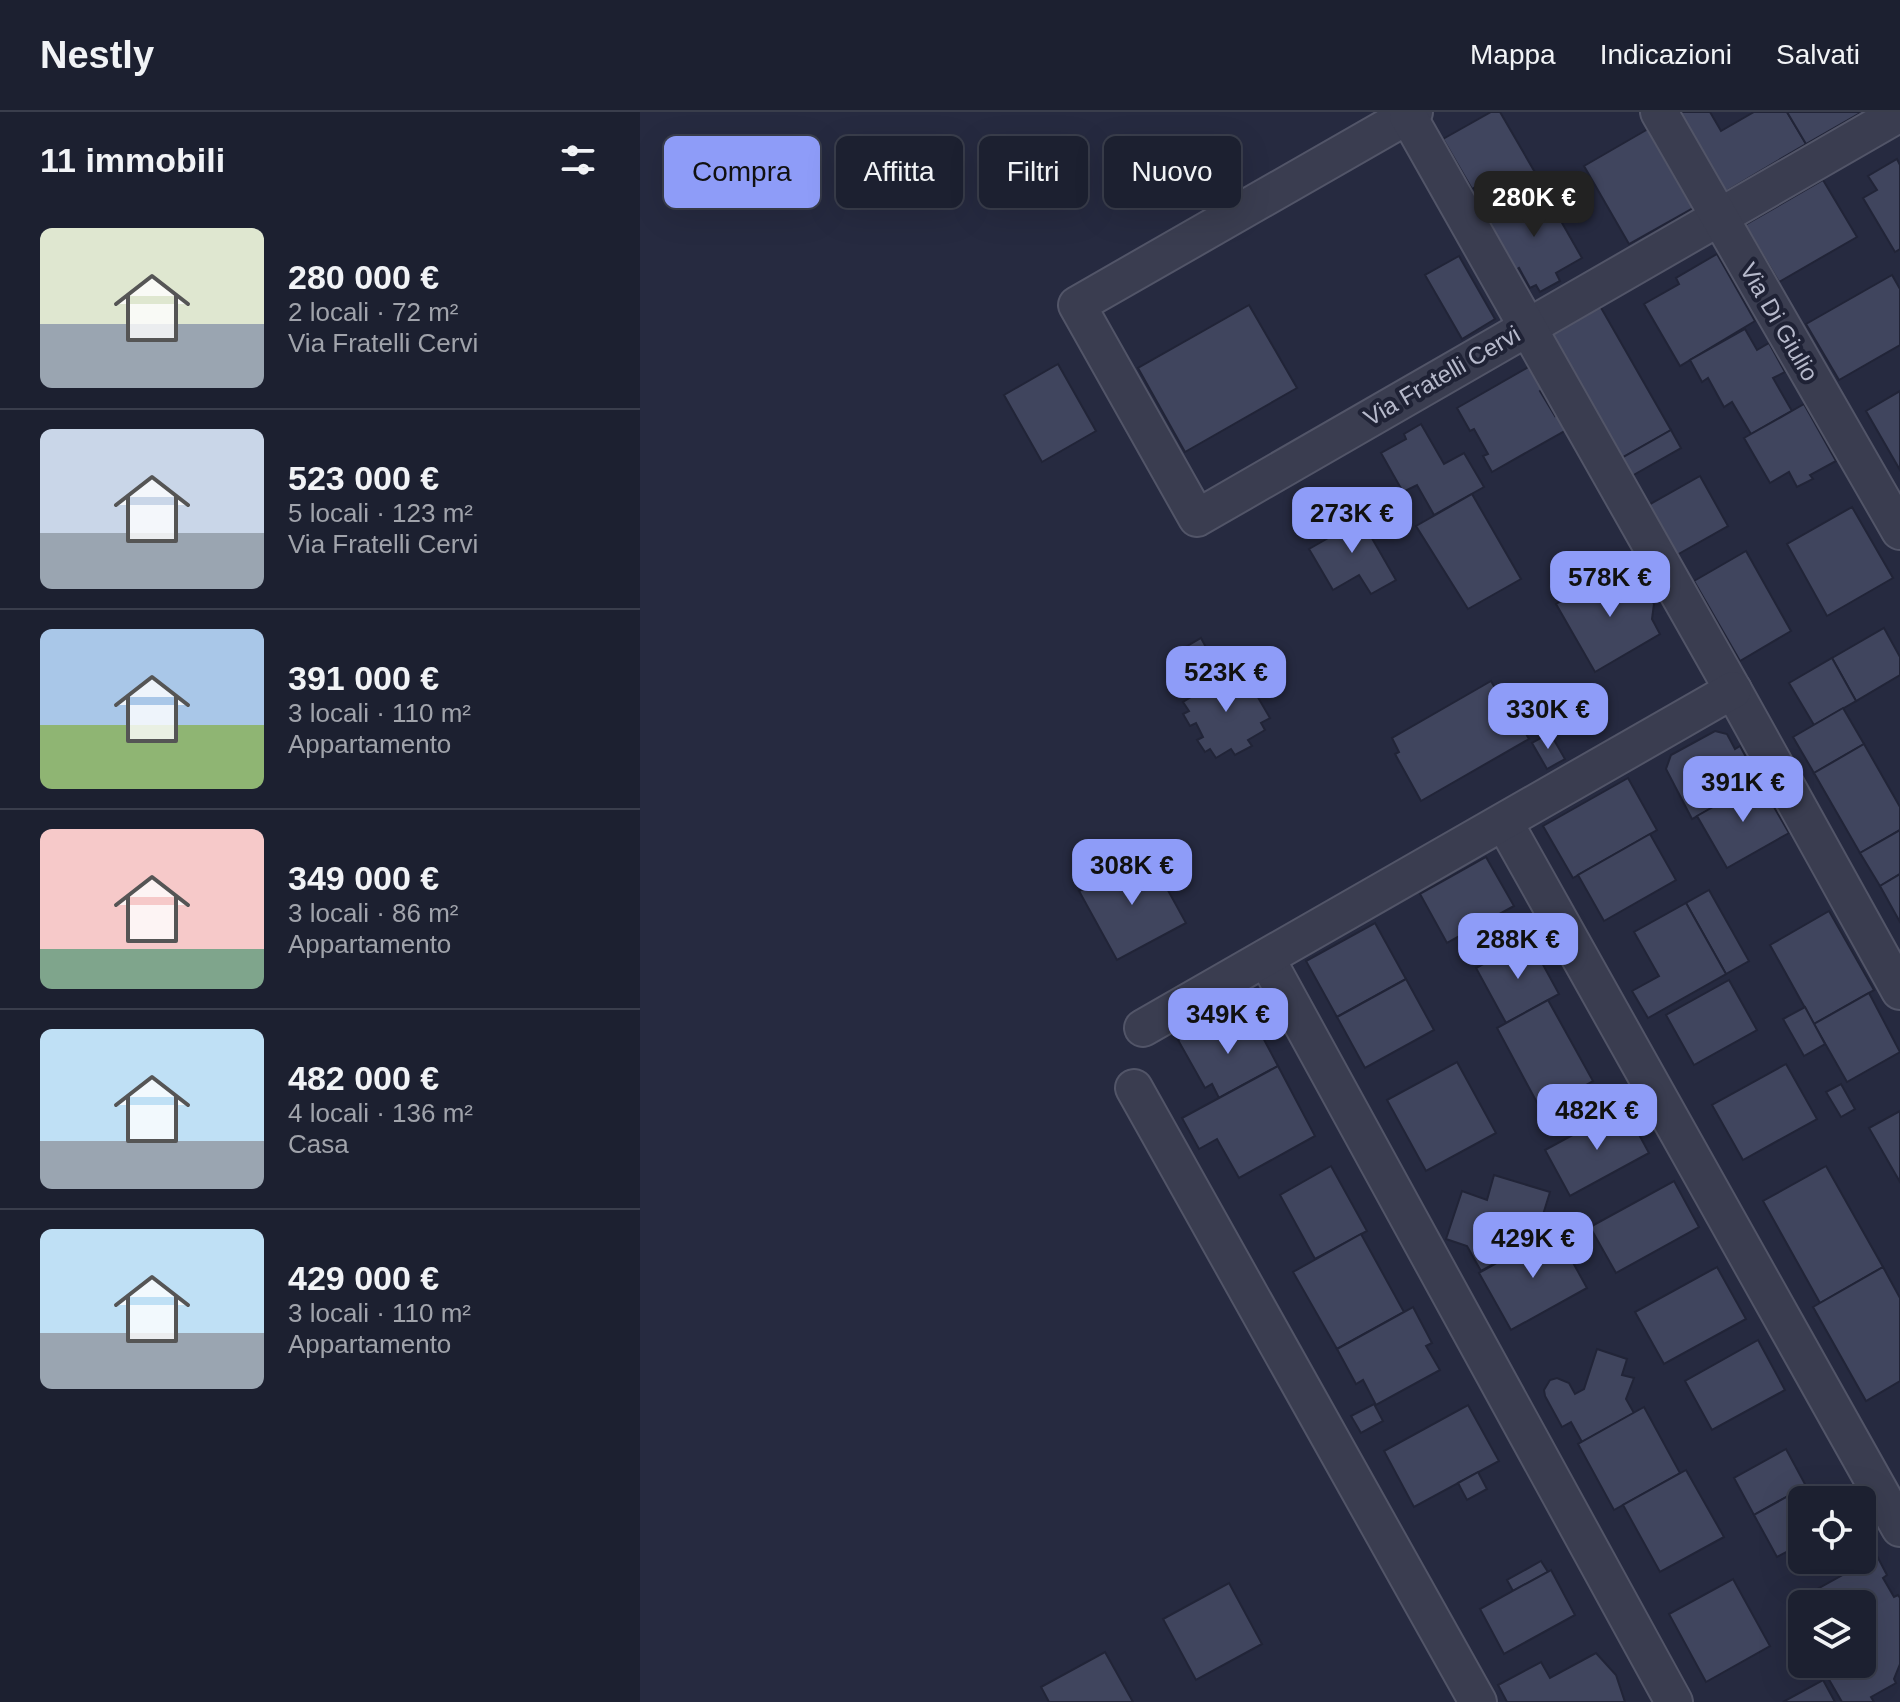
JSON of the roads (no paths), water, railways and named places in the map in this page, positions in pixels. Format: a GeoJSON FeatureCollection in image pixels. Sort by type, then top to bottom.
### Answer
{"type":"FeatureCollection","features":[{"type":"Feature","properties":{"kind":"street","name":"Via Di Giulio"},"geometry":{"type":"LineString","coordinates":[[1659,112],[1900,531]]}},
{"type":"Feature","properties":{"kind":"street","name":"Via Fratelli Cervi"},"geometry":{"type":"LineString","coordinates":[[1411,114],[1077,305],[1197,518],[1900,113]]}},
{"type":"Feature","properties":{"kind":"street"},"geometry":{"type":"LineString","coordinates":[[1411,114],[1900,991]]}},
{"type":"Feature","properties":{"kind":"street"},"geometry":{"type":"LineString","coordinates":[[1143,1028],[1733,690]]}},
{"type":"Feature","properties":{"kind":"street"},"geometry":{"type":"LineString","coordinates":[[1504,822],[1900,1528]]}},
{"type":"Feature","properties":{"kind":"street"},"geometry":{"type":"LineString","coordinates":[[1266,958],[1674,1702]]}},
{"type":"Feature","properties":{"kind":"street"},"geometry":{"type":"LineString","coordinates":[[1134,1088],[1478,1702]]}}]}
